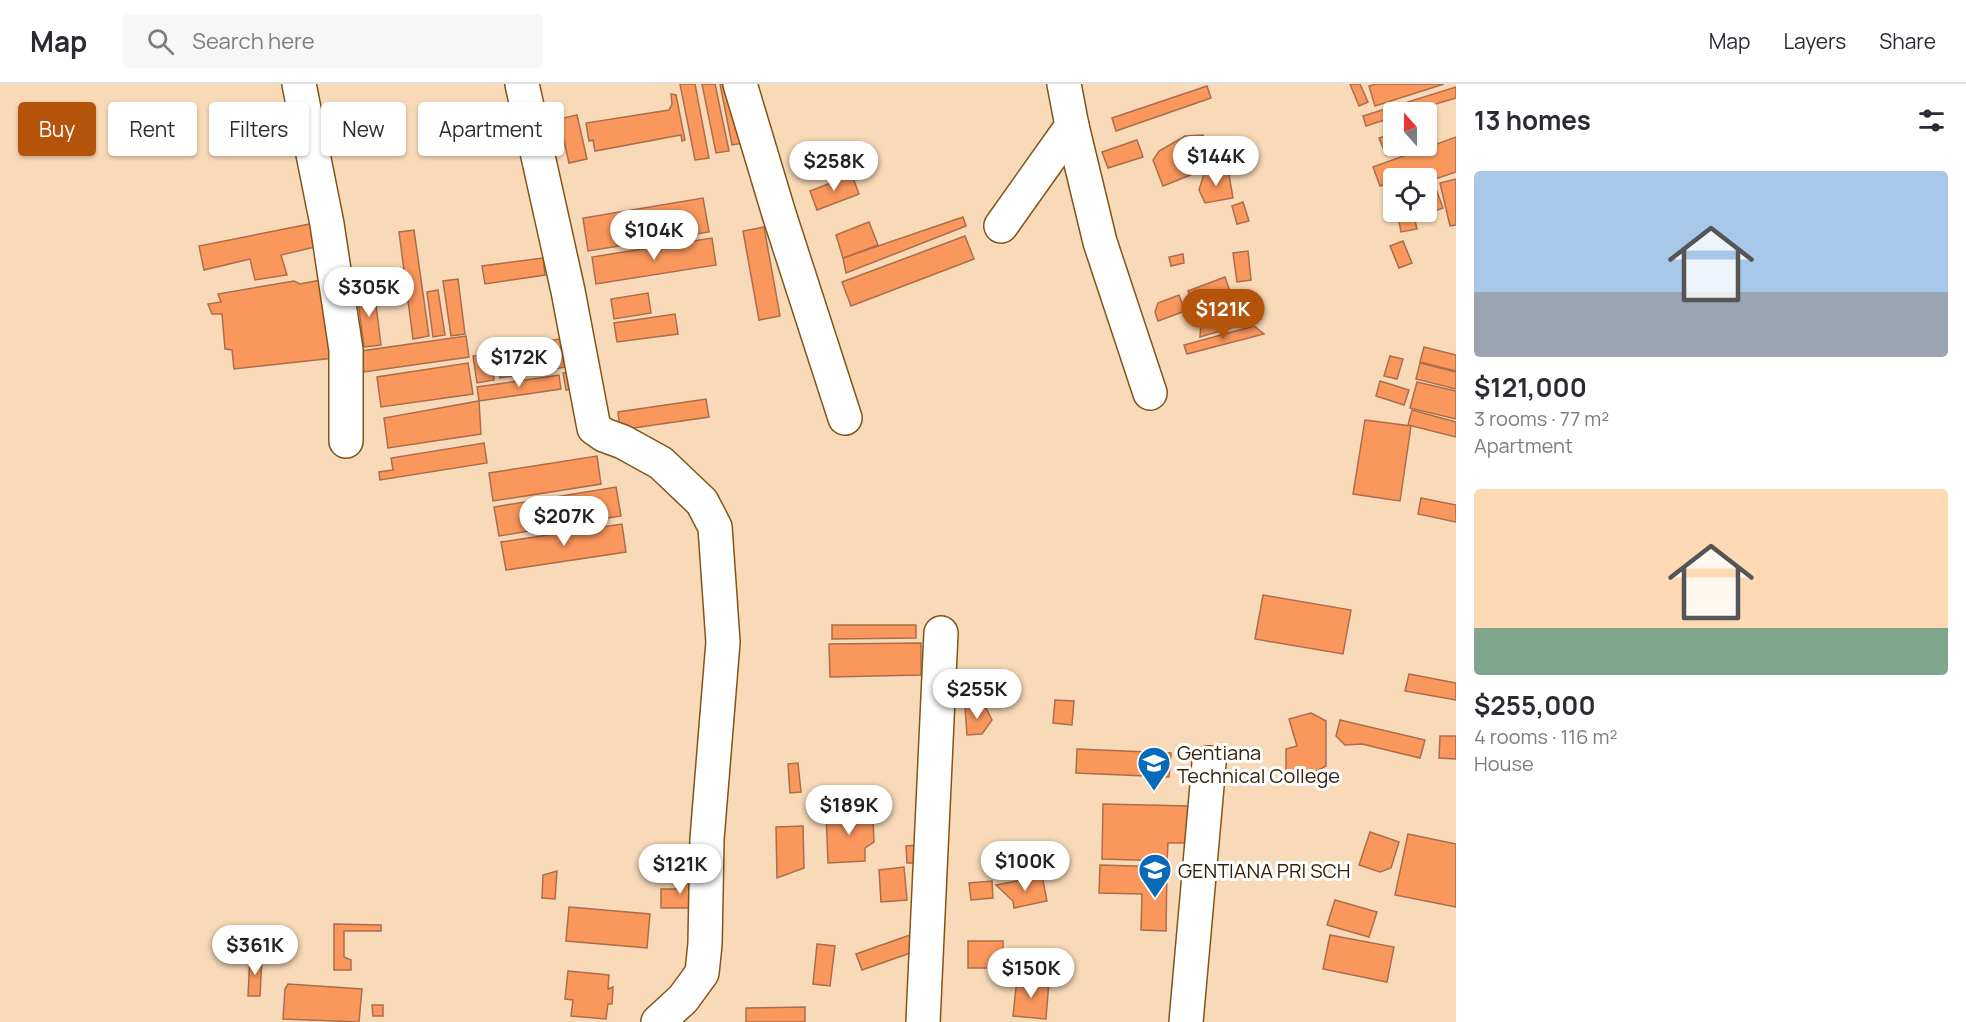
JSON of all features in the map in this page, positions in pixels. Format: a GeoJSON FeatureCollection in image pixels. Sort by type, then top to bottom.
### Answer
{"type":"FeatureCollection","features":[{"type":"Feature","properties":{"kind":"street"},"geometry":{"type":"LineString","coordinates":[[299,84],[327,224],[346,350],[346,441]]}},
{"type":"Feature","properties":{"kind":"street"},"geometry":{"type":"LineString","coordinates":[[522,84],[568,291],[594,428],[661,463],[702,502],[715,527],[723,642],[707,839],[705,944],[702,973],[683,999],[658,1022]]}},
{"type":"Feature","properties":{"kind":"street"},"geometry":{"type":"LineString","coordinates":[[740,84],[778,214],[845,418]]}},
{"type":"Feature","properties":{"kind":"street"},"geometry":{"type":"LineString","coordinates":[[1064,84],[1100,242],[1150,393]]}},
{"type":"Feature","properties":{"kind":"street"},"geometry":{"type":"LineString","coordinates":[[1001,226],[1072,126]]}},
{"type":"Feature","properties":{"kind":"street"},"geometry":{"type":"LineString","coordinates":[[923,1022],[941,633]]}},
{"type":"Feature","properties":{"kind":"street"},"geometry":{"type":"LineString","coordinates":[[1186,1022],[1209,763]]}},
{"type":"Feature","properties":{"kind":"building"},"geometry":{"type":"Polygon","coordinates":[[[680,84],[695,84],[709,158],[695,160],[680,84]]]}},
{"type":"Feature","properties":{"kind":"building"},"geometry":{"type":"Polygon","coordinates":[[[702,84],[715,84],[729,151],[716,153],[702,84]]]}},
{"type":"Feature","properties":{"kind":"building"},"geometry":{"type":"Polygon","coordinates":[[[720,84],[737,84],[749,142],[732,145],[720,84]]]}},
{"type":"Feature","properties":{"kind":"building"},"geometry":{"type":"Polygon","coordinates":[[[1350,84],[1360,84],[1368,102],[1359,106],[1350,84]]]}},
{"type":"Feature","properties":{"kind":"building"},"geometry":{"type":"Polygon","coordinates":[[[1376,84],[1444,84],[1375,106],[1369,86],[1376,84]]]}},
{"type":"Feature","properties":{"kind":"building"},"geometry":{"type":"Polygon","coordinates":[[[1207,86],[1211,98],[1116,131],[1112,118],[1207,86]]]}},
{"type":"Feature","properties":{"kind":"building"},"geometry":{"type":"Polygon","coordinates":[[[1456,87],[1456,98],[1437,104],[1408,102],[1456,87]]]}},
{"type":"Feature","properties":{"kind":"building"},"geometry":{"type":"Polygon","coordinates":[[[671,94],[676,95],[685,140],[682,141],[681,135],[595,151],[593,140],[589,141],[586,123],[669,110],[672,104],[671,94]]]}},
{"type":"Feature","properties":{"kind":"building"},"geometry":{"type":"Polygon","coordinates":[[[1383,110],[1383,121],[1366,126],[1363,116],[1383,110]]]}},
{"type":"Feature","properties":{"kind":"building"},"geometry":{"type":"Polygon","coordinates":[[[577,115],[587,159],[569,163],[564,141],[564,118],[577,115]]]}},
{"type":"Feature","properties":{"kind":"building"},"geometry":{"type":"Polygon","coordinates":[[[1203,135],[1207,142],[1193,149],[1187,158],[1193,174],[1163,186],[1153,160],[1159,151],[1185,136],[1203,135]]]}},
{"type":"Feature","properties":{"kind":"building"},"geometry":{"type":"Polygon","coordinates":[[[1456,137],[1456,172],[1437,178],[1437,168],[1383,168],[1383,185],[1380,186],[1373,167],[1403,156],[1437,156],[1437,144],[1456,137]]]}},
{"type":"Feature","properties":{"kind":"building"},"geometry":{"type":"Polygon","coordinates":[[[1137,140],[1143,157],[1108,168],[1102,152],[1137,140]]]}},
{"type":"Feature","properties":{"kind":"building"},"geometry":{"type":"Polygon","coordinates":[[[1228,169],[1233,198],[1205,203],[1199,190],[1204,174],[1228,169]]]}},
{"type":"Feature","properties":{"kind":"building"},"geometry":{"type":"Polygon","coordinates":[[[852,175],[859,194],[817,210],[810,191],[852,175]]]}},
{"type":"Feature","properties":{"kind":"building"},"geometry":{"type":"Polygon","coordinates":[[[1456,179],[1456,225],[1450,226],[1440,183],[1456,179]]]}},
{"type":"Feature","properties":{"kind":"building"},"geometry":{"type":"Polygon","coordinates":[[[1437,192],[1443,208],[1437,210],[1437,192]]]}},
{"type":"Feature","properties":{"kind":"building"},"geometry":{"type":"Polygon","coordinates":[[[703,198],[709,232],[588,251],[583,218],[703,198]]]}},
{"type":"Feature","properties":{"kind":"building"},"geometry":{"type":"Polygon","coordinates":[[[1243,202],[1249,221],[1237,224],[1232,206],[1243,202]]]}},
{"type":"Feature","properties":{"kind":"building"},"geometry":{"type":"Polygon","coordinates":[[[963,217],[966,226],[846,273],[843,258],[963,217]]]}},
{"type":"Feature","properties":{"kind":"building"},"geometry":{"type":"Polygon","coordinates":[[[869,222],[878,245],[843,258],[836,235],[869,222]]]}},
{"type":"Feature","properties":{"kind":"building"},"geometry":{"type":"Polygon","coordinates":[[[1399,222],[1415,222],[1417,229],[1401,232],[1399,222]]]}},
{"type":"Feature","properties":{"kind":"building"},"geometry":{"type":"Polygon","coordinates":[[[310,224],[315,247],[281,255],[287,275],[255,280],[250,259],[204,270],[199,246],[310,224]]]}},
{"type":"Feature","properties":{"kind":"building"},"geometry":{"type":"Polygon","coordinates":[[[764,227],[780,316],[759,320],[743,231],[764,227]]]}},
{"type":"Feature","properties":{"kind":"building"},"geometry":{"type":"Polygon","coordinates":[[[414,230],[429,336],[413,339],[399,232],[414,230]]]}},
{"type":"Feature","properties":{"kind":"building"},"geometry":{"type":"Polygon","coordinates":[[[965,236],[974,259],[851,306],[842,282],[965,236]]]}},
{"type":"Feature","properties":{"kind":"building"},"geometry":{"type":"Polygon","coordinates":[[[712,238],[716,265],[596,284],[592,257],[712,238]]]}},
{"type":"Feature","properties":{"kind":"building"},"geometry":{"type":"Polygon","coordinates":[[[1403,241],[1412,263],[1399,268],[1390,246],[1403,241]]]}},
{"type":"Feature","properties":{"kind":"building"},"geometry":{"type":"Polygon","coordinates":[[[1248,251],[1251,280],[1237,282],[1233,253],[1248,251]]]}},
{"type":"Feature","properties":{"kind":"building"},"geometry":{"type":"Polygon","coordinates":[[[1183,254],[1184,263],[1171,266],[1169,257],[1183,254]]]}},
{"type":"Feature","properties":{"kind":"building"},"geometry":{"type":"Polygon","coordinates":[[[543,258],[545,275],[485,284],[482,266],[543,258]]]}},
{"type":"Feature","properties":{"kind":"building"},"geometry":{"type":"Polygon","coordinates":[[[1225,277],[1234,303],[1197,316],[1188,291],[1225,277]]]}},
{"type":"Feature","properties":{"kind":"building"},"geometry":{"type":"Polygon","coordinates":[[[458,279],[465,334],[451,336],[443,281],[458,279]]]}},
{"type":"Feature","properties":{"kind":"building"},"geometry":{"type":"Polygon","coordinates":[[[321,280],[334,358],[234,369],[232,350],[225,349],[222,314],[212,314],[208,304],[221,302],[218,294],[294,281],[300,284],[321,280]]]}},
{"type":"Feature","properties":{"kind":"building"},"geometry":{"type":"Polygon","coordinates":[[[374,289],[381,345],[364,347],[357,292],[374,289]]]}},
{"type":"Feature","properties":{"kind":"building"},"geometry":{"type":"Polygon","coordinates":[[[438,290],[445,335],[433,337],[427,292],[438,290]]]}},
{"type":"Feature","properties":{"kind":"building"},"geometry":{"type":"Polygon","coordinates":[[[648,293],[651,313],[614,319],[611,299],[648,293]]]}},
{"type":"Feature","properties":{"kind":"building"},"geometry":{"type":"Polygon","coordinates":[[[1179,295],[1185,311],[1158,321],[1155,312],[1158,303],[1179,295]]]}},
{"type":"Feature","properties":{"kind":"building"},"geometry":{"type":"Polygon","coordinates":[[[1257,306],[1261,319],[1200,337],[1201,322],[1257,306]]]}},
{"type":"Feature","properties":{"kind":"building"},"geometry":{"type":"Polygon","coordinates":[[[675,314],[678,334],[617,342],[614,323],[675,314]]]}},
{"type":"Feature","properties":{"kind":"building"},"geometry":{"type":"Polygon","coordinates":[[[1254,326],[1264,334],[1187,354],[1184,345],[1254,326]]]}},
{"type":"Feature","properties":{"kind":"building"},"geometry":{"type":"Polygon","coordinates":[[[466,336],[469,357],[364,372],[361,351],[466,336]]]}},
{"type":"Feature","properties":{"kind":"building"},"geometry":{"type":"Polygon","coordinates":[[[573,337],[578,365],[500,378],[495,349],[573,337]]]}},
{"type":"Feature","properties":{"kind":"building"},"geometry":{"type":"Polygon","coordinates":[[[1424,347],[1456,355],[1456,371],[1420,362],[1424,347]]]}},
{"type":"Feature","properties":{"kind":"building"},"geometry":{"type":"Polygon","coordinates":[[[490,353],[494,380],[477,383],[473,356],[490,353]]]}},
{"type":"Feature","properties":{"kind":"building"},"geometry":{"type":"Polygon","coordinates":[[[1390,356],[1403,359],[1397,379],[1384,376],[1390,356]]]}},
{"type":"Feature","properties":{"kind":"building"},"geometry":{"type":"Polygon","coordinates":[[[468,363],[473,394],[381,407],[377,377],[468,363]]]}},
{"type":"Feature","properties":{"kind":"building"},"geometry":{"type":"Polygon","coordinates":[[[1420,363],[1456,372],[1456,389],[1416,379],[1420,363]]]}},
{"type":"Feature","properties":{"kind":"building"},"geometry":{"type":"Polygon","coordinates":[[[577,371],[580,387],[566,390],[563,373],[577,371]]]}},
{"type":"Feature","properties":{"kind":"building"},"geometry":{"type":"Polygon","coordinates":[[[559,375],[561,389],[479,401],[477,387],[559,375]]]}},
{"type":"Feature","properties":{"kind":"building"},"geometry":{"type":"Polygon","coordinates":[[[1380,381],[1409,390],[1404,405],[1376,396],[1380,381]]]}},
{"type":"Feature","properties":{"kind":"building"},"geometry":{"type":"Polygon","coordinates":[[[1417,382],[1456,391],[1456,419],[1410,408],[1417,382]]]}},
{"type":"Feature","properties":{"kind":"building"},"geometry":{"type":"Polygon","coordinates":[[[706,399],[709,417],[620,430],[618,412],[706,399]]]}},
{"type":"Feature","properties":{"kind":"building"},"geometry":{"type":"Polygon","coordinates":[[[479,401],[481,434],[388,448],[384,418],[479,401]]]}},
{"type":"Feature","properties":{"kind":"building"},"geometry":{"type":"Polygon","coordinates":[[[1412,410],[1456,422],[1456,437],[1408,425],[1412,410]]]}},
{"type":"Feature","properties":{"kind":"building"},"geometry":{"type":"Polygon","coordinates":[[[1365,420],[1411,426],[1400,501],[1353,494],[1365,420]]]}},
{"type":"Feature","properties":{"kind":"building"},"geometry":{"type":"Polygon","coordinates":[[[484,443],[487,463],[380,480],[379,472],[393,470],[391,458],[484,443]]]}},
{"type":"Feature","properties":{"kind":"building"},"geometry":{"type":"Polygon","coordinates":[[[597,456],[601,484],[493,501],[489,473],[597,456]]]}},
{"type":"Feature","properties":{"kind":"building"},"geometry":{"type":"Polygon","coordinates":[[[616,487],[621,516],[499,536],[494,507],[616,487]]]}},
{"type":"Feature","properties":{"kind":"building"},"geometry":{"type":"Polygon","coordinates":[[[1421,498],[1456,505],[1456,522],[1418,514],[1421,498]]]}},
{"type":"Feature","properties":{"kind":"building"},"geometry":{"type":"Polygon","coordinates":[[[622,524],[626,552],[506,570],[501,542],[622,524]]]}},
{"type":"Feature","properties":{"kind":"building"},"geometry":{"type":"Polygon","coordinates":[[[1263,595],[1351,610],[1343,654],[1255,639],[1263,595]]]}},
{"type":"Feature","properties":{"kind":"building"},"geometry":{"type":"Polygon","coordinates":[[[832,625],[916,625],[916,638],[832,639],[832,625]]]}},
{"type":"Feature","properties":{"kind":"building"},"geometry":{"type":"Polygon","coordinates":[[[921,643],[921,675],[830,677],[829,644],[921,643]]]}},
{"type":"Feature","properties":{"kind":"building"},"geometry":{"type":"Polygon","coordinates":[[[1409,674],[1456,683],[1456,700],[1405,691],[1409,674]]]}},
{"type":"Feature","properties":{"kind":"building"},"geometry":{"type":"Polygon","coordinates":[[[1055,700],[1074,701],[1072,725],[1053,723],[1055,700]]]}},
{"type":"Feature","properties":{"kind":"building"},"geometry":{"type":"Polygon","coordinates":[[[985,706],[992,720],[982,734],[967,735],[965,707],[985,706]]]}},
{"type":"Feature","properties":{"kind":"building"},"geometry":{"type":"Polygon","coordinates":[[[1311,713],[1326,721],[1326,766],[1315,772],[1286,772],[1286,749],[1297,746],[1289,719],[1311,713]]]}},
{"type":"Feature","properties":{"kind":"building"},"geometry":{"type":"Polygon","coordinates":[[[1340,720],[1425,740],[1420,758],[1362,744],[1345,745],[1336,736],[1340,720]]]}},
{"type":"Feature","properties":{"kind":"building"},"geometry":{"type":"Polygon","coordinates":[[[1440,736],[1456,736],[1456,759],[1439,758],[1440,736]]]}},
{"type":"Feature","properties":{"kind":"building"},"geometry":{"type":"Polygon","coordinates":[[[1077,749],[1171,753],[1169,777],[1076,773],[1077,749]]]}},
{"type":"Feature","properties":{"kind":"building"},"geometry":{"type":"Polygon","coordinates":[[[798,763],[801,792],[790,793],[788,764],[798,763]]]}},
{"type":"Feature","properties":{"kind":"building"},"geometry":{"type":"Polygon","coordinates":[[[1103,804],[1190,806],[1189,843],[1168,843],[1167,861],[1102,859],[1103,804]]]}},
{"type":"Feature","properties":{"kind":"building"},"geometry":{"type":"Polygon","coordinates":[[[868,810],[868,819],[873,819],[874,842],[865,848],[865,861],[828,863],[826,812],[868,810]]]}},
{"type":"Feature","properties":{"kind":"building"},"geometry":{"type":"Polygon","coordinates":[[[803,826],[804,868],[777,878],[776,827],[803,826]]]}},
{"type":"Feature","properties":{"kind":"building"},"geometry":{"type":"Polygon","coordinates":[[[1370,832],[1399,842],[1391,868],[1380,872],[1359,865],[1370,832]]]}},
{"type":"Feature","properties":{"kind":"building"},"geometry":{"type":"Polygon","coordinates":[[[1408,834],[1456,844],[1456,907],[1395,895],[1408,834]]]}},
{"type":"Feature","properties":{"kind":"building"},"geometry":{"type":"Polygon","coordinates":[[[919,845],[920,863],[907,863],[906,846],[919,845]]]}},
{"type":"Feature","properties":{"kind":"building"},"geometry":{"type":"Polygon","coordinates":[[[1100,865],[1167,867],[1166,931],[1141,930],[1142,894],[1099,893],[1100,865]]]}},
{"type":"Feature","properties":{"kind":"building"},"geometry":{"type":"Polygon","coordinates":[[[904,867],[907,900],[881,902],[879,870],[904,867]]]}},
{"type":"Feature","properties":{"kind":"building"},"geometry":{"type":"Polygon","coordinates":[[[557,871],[555,899],[542,898],[543,875],[557,871]]]}},
{"type":"Feature","properties":{"kind":"building"},"geometry":{"type":"Polygon","coordinates":[[[1042,876],[1047,901],[1014,908],[1013,901],[996,885],[1042,876]]]}},
{"type":"Feature","properties":{"kind":"building"},"geometry":{"type":"Polygon","coordinates":[[[679,877],[695,877],[695,908],[661,908],[661,889],[679,889],[679,877]]]}},
{"type":"Feature","properties":{"kind":"building"},"geometry":{"type":"Polygon","coordinates":[[[992,881],[993,898],[971,900],[969,883],[992,881]]]}},
{"type":"Feature","properties":{"kind":"building"},"geometry":{"type":"Polygon","coordinates":[[[1335,900],[1377,912],[1369,937],[1327,925],[1335,900]]]}},
{"type":"Feature","properties":{"kind":"building"},"geometry":{"type":"Polygon","coordinates":[[[569,907],[650,914],[647,948],[566,941],[569,907]]]}},
{"type":"Feature","properties":{"kind":"building"},"geometry":{"type":"Polygon","coordinates":[[[334,924],[381,925],[381,931],[344,931],[344,957],[351,960],[351,970],[334,970],[334,924]]]}},
{"type":"Feature","properties":{"kind":"building"},"geometry":{"type":"Polygon","coordinates":[[[910,935],[916,951],[862,970],[856,954],[910,935]]]}},
{"type":"Feature","properties":{"kind":"building"},"geometry":{"type":"Polygon","coordinates":[[[1330,935],[1394,947],[1387,982],[1323,969],[1330,935]]]}},
{"type":"Feature","properties":{"kind":"building"},"geometry":{"type":"Polygon","coordinates":[[[968,941],[1003,941],[1003,968],[968,968],[968,941]]]}},
{"type":"Feature","properties":{"kind":"building"},"geometry":{"type":"Polygon","coordinates":[[[817,944],[835,946],[830,986],[813,984],[817,944]]]}},
{"type":"Feature","properties":{"kind":"building"},"geometry":{"type":"Polygon","coordinates":[[[250,955],[262,956],[260,996],[248,996],[250,955]]]}},
{"type":"Feature","properties":{"kind":"building"},"geometry":{"type":"Polygon","coordinates":[[[568,971],[609,975],[608,989],[613,987],[612,1004],[608,1004],[606,1019],[571,1016],[573,1000],[565,999],[568,971]]]}},
{"type":"Feature","properties":{"kind":"building"},"geometry":{"type":"Polygon","coordinates":[[[1017,978],[1049,981],[1046,1019],[1013,1016],[1017,978]]]}},
{"type":"Feature","properties":{"kind":"building"},"geometry":{"type":"Polygon","coordinates":[[[288,984],[362,989],[359,1022],[283,1019],[285,989],[288,984]]]}},
{"type":"Feature","properties":{"kind":"building"},"geometry":{"type":"Polygon","coordinates":[[[372,1005],[383,1005],[383,1016],[373,1016],[372,1005]]]}},
{"type":"Feature","properties":{"kind":"building"},"geometry":{"type":"Polygon","coordinates":[[[805,1007],[805,1022],[746,1022],[746,1008],[805,1007]]]}},
{"type":"Feature","properties":{"kind":"place","name":"Gentiana Technical College"},"geometry":{"type":"Point","coordinates":[1154,792]}},
{"type":"Feature","properties":{"kind":"place","name":"GENTIANA PRI SCH"},"geometry":{"type":"Point","coordinates":[1155,899]}}]}
